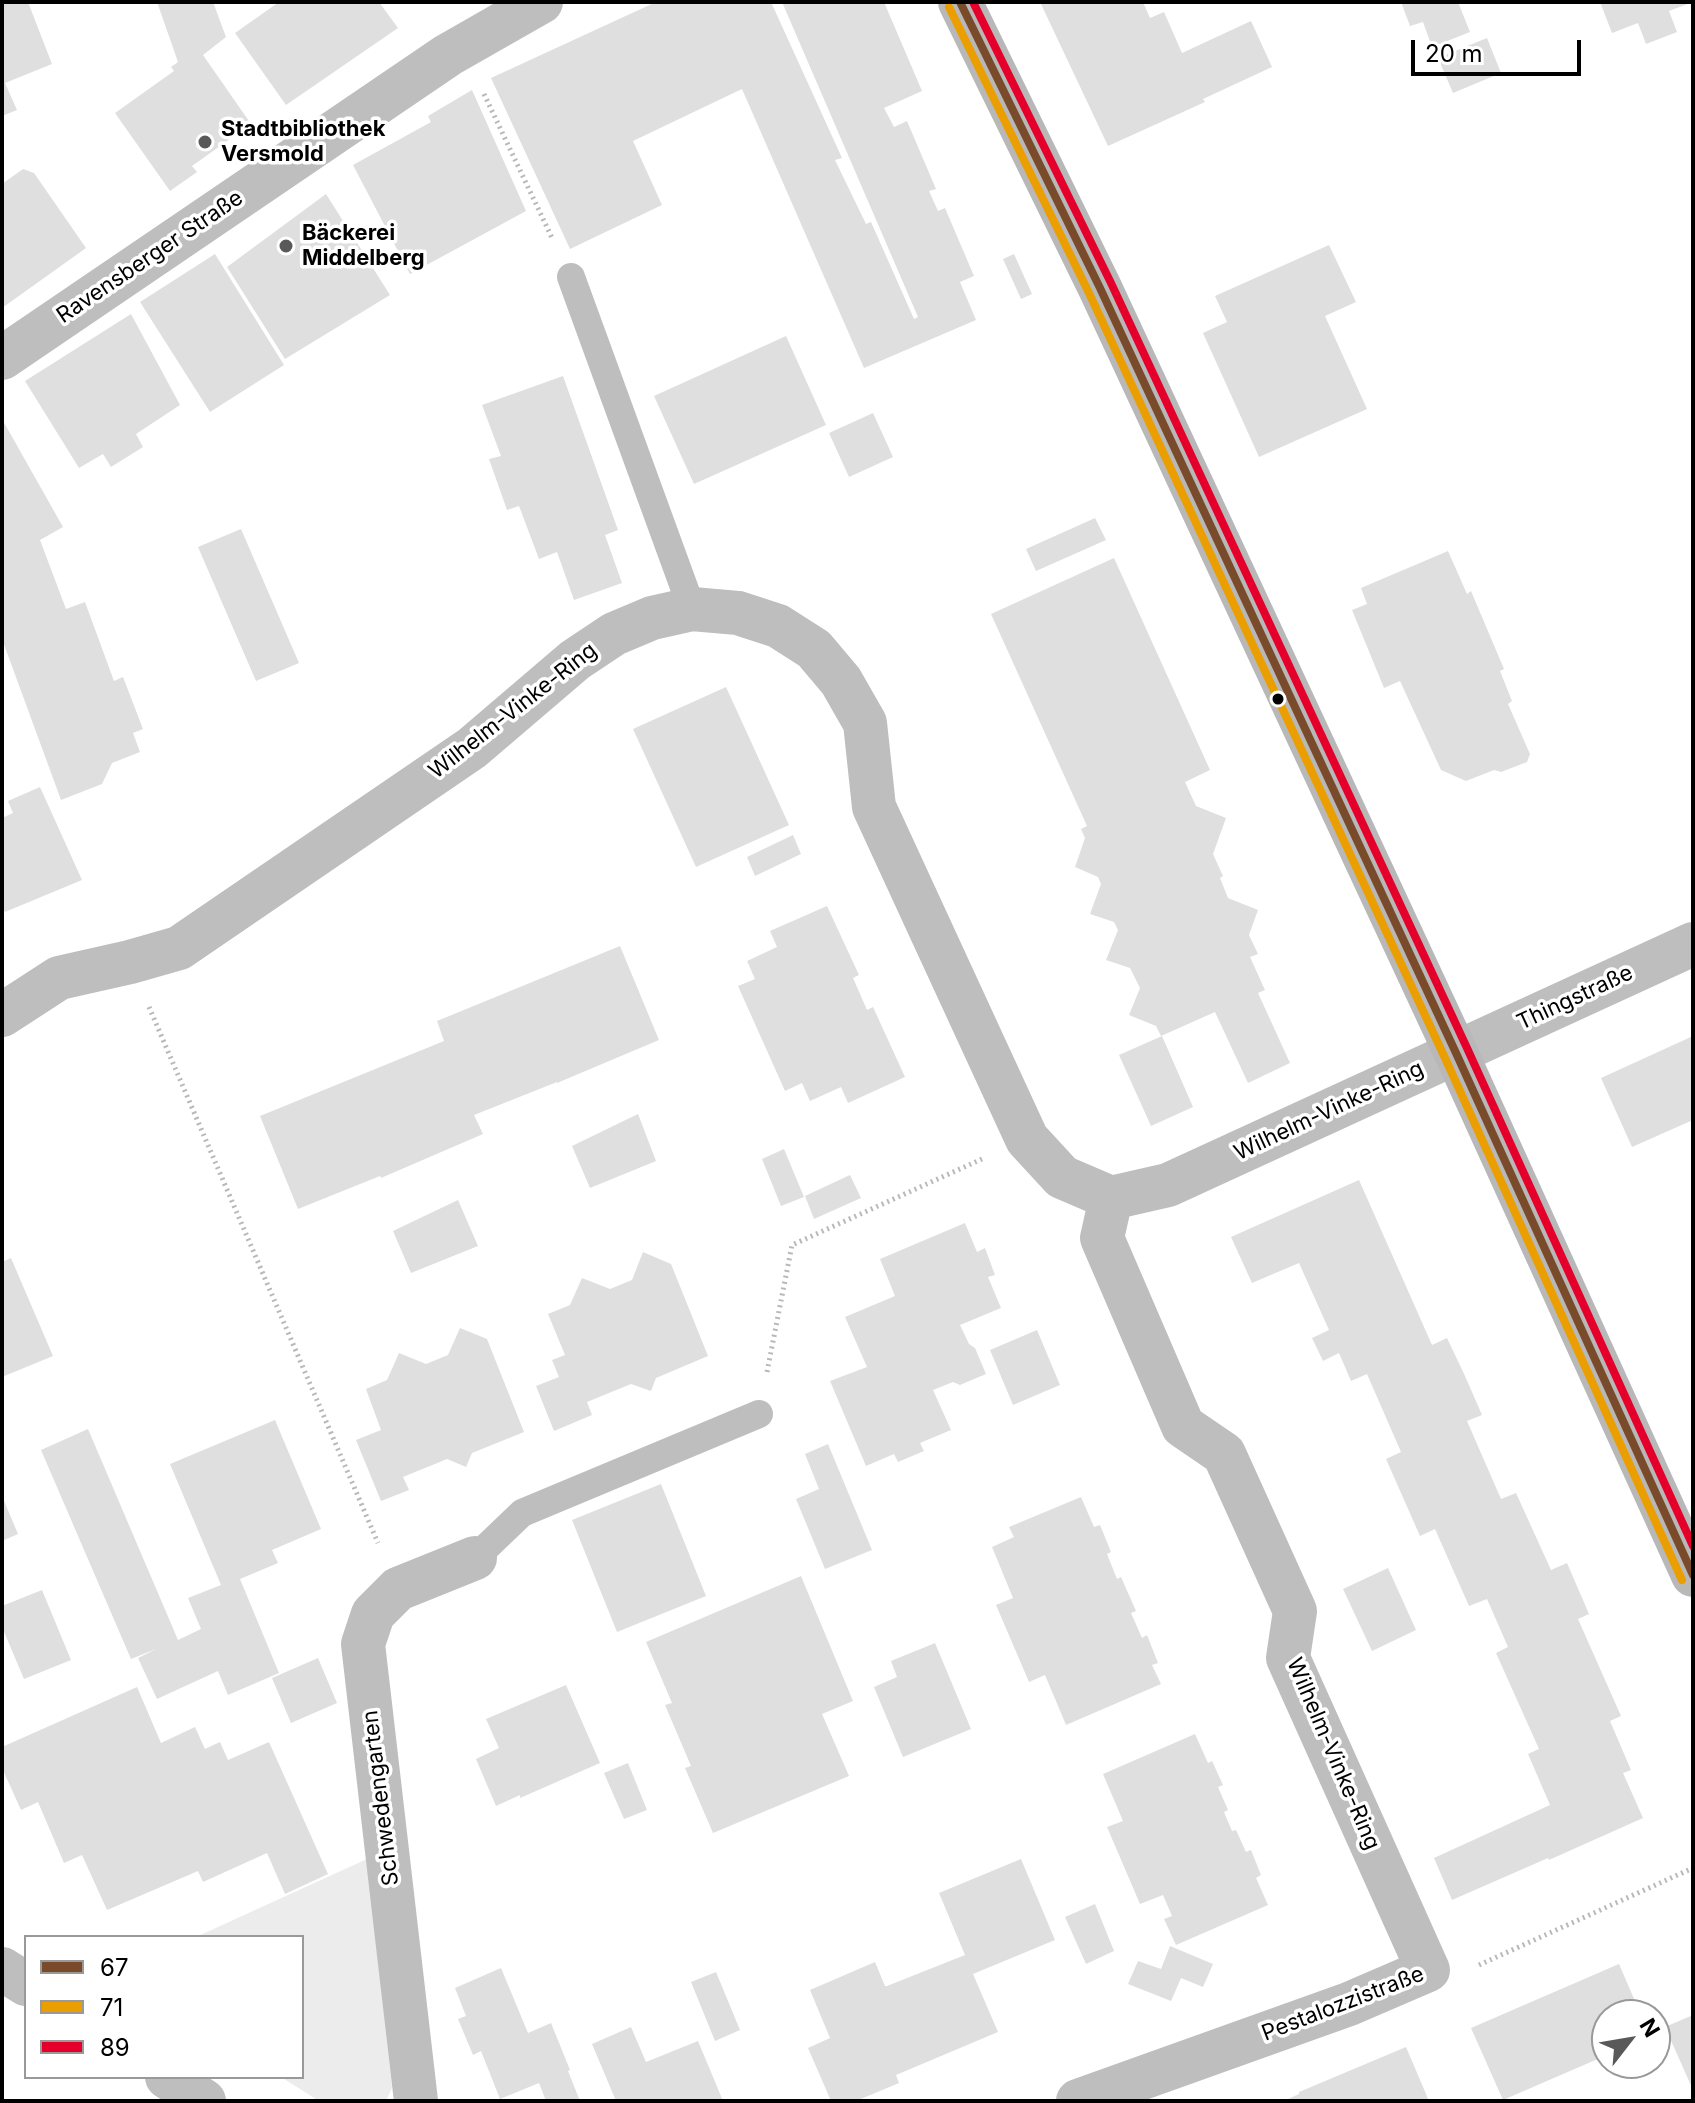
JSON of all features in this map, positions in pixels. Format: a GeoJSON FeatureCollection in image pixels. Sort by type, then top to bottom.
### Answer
{"type":"FeatureCollection","features":[{"type":"Feature","properties":{"kind":"main road"},"geometry":{"type":"LineString","coordinates":[[960,2],[1114,317],[1456,1053],[1693,1575]]}},
{"type":"Feature","properties":{"kind":"street","name":"Ravensberger Straße"},"geometry":{"type":"LineString","coordinates":[[2,358],[458,49],[541,2]]}},
{"type":"Feature","properties":{"kind":"street","name":"Wilhelm-Vinke-Ring"},"geometry":{"type":"LineString","coordinates":[[2,1015],[59,978],[179,948],[472,748],[575,660],[614,634],[652,618],[692,609],[738,613],[778,626],[814,649],[841,681],[865,723],[874,807],[1027,1139],[1062,1177],[1111,1198],[1168,1185],[1456,1053]]}},
{"type":"Feature","properties":{"kind":"street","name":"Thingstraße"},"geometry":{"type":"LineString","coordinates":[[1456,1053],[1693,944]]}},
{"type":"Feature","properties":{"kind":"street","name":"Wilhelm-Vinke-Ring"},"geometry":{"type":"LineString","coordinates":[[1111,1198],[1102,1238],[1183,1426],[1224,1454],[1295,1611],[1288,1658],[1428,1970]]}},
{"type":"Feature","properties":{"kind":"street","name":"Schwedengarten"},"geometry":{"type":"LineString","coordinates":[[416,2101],[363,1644],[373,1614],[398,1589],[475,1558]]}},
{"type":"Feature","properties":{"kind":"street"},"geometry":{"type":"LineString","coordinates":[[2,1969],[24,1983]]}},
{"type":"Feature","properties":{"kind":"street","name":"Pestalozzistraße"},"geometry":{"type":"LineString","coordinates":[[1078,2101],[1349,2004],[1428,1970]]}},
{"type":"Feature","properties":{"kind":"street"},"geometry":{"type":"LineString","coordinates":[[170,2079],[204,2101]]}},
{"type":"Feature","properties":{"kind":"lane"},"geometry":{"type":"LineString","coordinates":[[571,277],[692,609]]}},
{"type":"Feature","properties":{"kind":"lane"},"geometry":{"type":"LineString","coordinates":[[475,1558],[522,1513],[759,1414]]}},
{"type":"Feature","properties":{"kind":"path"},"geometry":{"type":"LineString","coordinates":[[458,49],[485,95],[571,277]]}},
{"type":"Feature","properties":{"kind":"path"},"geometry":{"type":"LineString","coordinates":[[130,962],[398,1589]]}},
{"type":"Feature","properties":{"kind":"path"},"geometry":{"type":"LineString","coordinates":[[759,1414],[792,1245],[1027,1139]]}},
{"type":"Feature","properties":{"kind":"path","name":"Pestalozzistraße"},"geometry":{"type":"LineString","coordinates":[[1428,1970],[1470,1969],[1693,1868]]}},
{"type":"Feature","properties":{"kind":"shaded area"},"geometry":{"type":"Polygon","coordinates":[[[367,1859],[392,2088],[386,2101],[319,2101],[284,2079],[304,2079],[304,1935],[200,1935],[367,1859]]]}},
{"type":"Feature","properties":{"kind":"building"},"geometry":{"type":"Polygon","coordinates":[[[2,2],[28,2],[52,64],[5,83],[17,110],[2,116],[2,2]]]}},
{"type":"Feature","properties":{"kind":"building"},"geometry":{"type":"Polygon","coordinates":[[[157,2],[213,2],[226,37],[203,55],[251,124],[192,166],[197,172],[170,191],[115,113],[174,71],[171,67],[178,62],[157,2]]]}},
{"type":"Feature","properties":{"kind":"building"},"geometry":{"type":"Polygon","coordinates":[[[279,2],[379,2],[398,28],[286,105],[235,33],[279,2]]]}},
{"type":"Feature","properties":{"kind":"building"},"geometry":{"type":"Polygon","coordinates":[[[656,2],[771,2],[842,158],[835,160],[866,224],[871,222],[914,319],[918,317],[782,2],[884,2],[922,91],[884,108],[894,127],[907,121],[936,189],[929,191],[938,211],[945,208],[974,276],[960,282],[976,320],[864,368],[742,89],[633,141],[662,205],[570,249],[491,78],[656,2]]]}},
{"type":"Feature","properties":{"kind":"building"},"geometry":{"type":"Polygon","coordinates":[[[1040,2],[1143,2],[1150,18],[1164,12],[1182,53],[1251,21],[1272,67],[1203,99],[1205,102],[1108,146],[1040,2]]]}},
{"type":"Feature","properties":{"kind":"building"},"geometry":{"type":"Polygon","coordinates":[[[1401,2],[1458,2],[1470,32],[1432,47],[1423,22],[1410,26],[1401,2]]]}},
{"type":"Feature","properties":{"kind":"building"},"geometry":{"type":"Polygon","coordinates":[[[1600,2],[1693,2],[1669,11],[1677,32],[1646,44],[1638,23],[1612,33],[1600,2]]]}},
{"type":"Feature","properties":{"kind":"building"},"geometry":{"type":"Polygon","coordinates":[[[1487,38],[1501,73],[1453,93],[1438,58],[1487,38]]]}},
{"type":"Feature","properties":{"kind":"building"},"geometry":{"type":"Polygon","coordinates":[[[472,90],[526,211],[410,274],[353,165],[431,122],[428,116],[472,90]]]}},
{"type":"Feature","properties":{"kind":"building"},"geometry":{"type":"Polygon","coordinates":[[[23,169],[34,173],[86,248],[2,308],[2,184],[23,169]]]}},
{"type":"Feature","properties":{"kind":"building"},"geometry":{"type":"Polygon","coordinates":[[[326,194],[390,295],[285,359],[227,267],[326,194]]]}},
{"type":"Feature","properties":{"kind":"building"},"geometry":{"type":"Polygon","coordinates":[[[1329,245],[1356,302],[1325,316],[1367,409],[1259,457],[1203,333],[1227,322],[1215,296],[1329,245]]]}},
{"type":"Feature","properties":{"kind":"building"},"geometry":{"type":"Polygon","coordinates":[[[215,254],[284,365],[210,412],[140,302],[215,254]]]}},
{"type":"Feature","properties":{"kind":"building"},"geometry":{"type":"Polygon","coordinates":[[[1014,254],[1032,294],[1021,299],[1003,259],[1014,254]]]}},
{"type":"Feature","properties":{"kind":"building"},"geometry":{"type":"Polygon","coordinates":[[[131,314],[180,405],[136,434],[143,447],[111,467],[103,454],[79,468],[25,381],[131,314]]]}},
{"type":"Feature","properties":{"kind":"building"},"geometry":{"type":"Polygon","coordinates":[[[786,336],[826,425],[694,484],[654,396],[786,336]]]}},
{"type":"Feature","properties":{"kind":"building"},"geometry":{"type":"Polygon","coordinates":[[[563,376],[618,530],[605,535],[622,583],[574,600],[557,552],[539,559],[519,506],[507,510],[489,459],[501,456],[482,405],[563,376]]]}},
{"type":"Feature","properties":{"kind":"building"},"geometry":{"type":"Polygon","coordinates":[[[873,413],[893,457],[849,477],[829,433],[873,413]]]}},
{"type":"Feature","properties":{"kind":"building"},"geometry":{"type":"Polygon","coordinates":[[[2,419],[63,527],[40,540],[66,609],[85,602],[114,681],[123,677],[143,729],[133,733],[140,752],[112,763],[102,784],[61,800],[2,639],[2,419]]]}},
{"type":"Feature","properties":{"kind":"building"},"geometry":{"type":"Polygon","coordinates":[[[1095,518],[1106,540],[1036,571],[1026,549],[1095,518]]]}},
{"type":"Feature","properties":{"kind":"building"},"geometry":{"type":"Polygon","coordinates":[[[241,529],[299,663],[256,681],[198,547],[241,529]]]}},
{"type":"Feature","properties":{"kind":"building"},"geometry":{"type":"Polygon","coordinates":[[[1448,551],[1467,594],[1471,591],[1504,669],[1500,671],[1512,701],[1508,704],[1530,754],[1527,762],[1466,781],[1441,770],[1400,681],[1384,688],[1352,610],[1367,604],[1361,588],[1448,551]]]}},
{"type":"Feature","properties":{"kind":"building"},"geometry":{"type":"Polygon","coordinates":[[[1114,558],[1210,770],[1185,782],[1196,806],[1226,818],[1213,854],[1228,898],[1258,910],[1249,935],[1258,954],[1250,957],[1265,990],[1258,993],[1290,1063],[1248,1083],[1215,1012],[1161,1036],[1156,1026],[1129,1015],[1140,988],[1130,968],[1106,960],[1118,930],[1114,922],[1090,914],[1101,884],[1098,877],[1075,867],[1085,838],[1081,829],[1087,826],[991,614],[1114,558]]]}},
{"type":"Feature","properties":{"kind":"building"},"geometry":{"type":"Polygon","coordinates":[[[726,687],[789,825],[696,867],[633,729],[726,687]]]}},
{"type":"Feature","properties":{"kind":"building"},"geometry":{"type":"Polygon","coordinates":[[[40,787],[82,880],[5,912],[2,905],[2,818],[13,813],[8,801],[40,787]]]}},
{"type":"Feature","properties":{"kind":"building"},"geometry":{"type":"Polygon","coordinates":[[[793,835],[801,854],[755,876],[747,857],[793,835]]]}},
{"type":"Feature","properties":{"kind":"building"},"geometry":{"type":"Polygon","coordinates":[[[827,906],[859,975],[853,978],[867,1010],[873,1007],[905,1077],[848,1103],[841,1087],[810,1101],[802,1083],[785,1091],[738,986],[755,979],[747,961],[777,947],[770,931],[827,906]]]}},
{"type":"Feature","properties":{"kind":"building"},"geometry":{"type":"Polygon","coordinates":[[[620,946],[659,1040],[474,1115],[483,1134],[381,1178],[298,1209],[260,1116],[444,1041],[437,1021],[620,946]]]}},
{"type":"Feature","properties":{"kind":"building"},"geometry":{"type":"Polygon","coordinates":[[[1162,1036],[1193,1107],[1151,1126],[1119,1055],[1162,1036]]]}},
{"type":"Feature","properties":{"kind":"building"},"geometry":{"type":"Polygon","coordinates":[[[1693,1036],[1693,1120],[1632,1147],[1601,1078],[1693,1036]]]}},
{"type":"Feature","properties":{"kind":"building"},"geometry":{"type":"Polygon","coordinates":[[[638,1114],[656,1161],[590,1188],[572,1146],[638,1114]]]}},
{"type":"Feature","properties":{"kind":"building"},"geometry":{"type":"Polygon","coordinates":[[[784,1149],[804,1197],[781,1206],[762,1159],[784,1149]]]}},
{"type":"Feature","properties":{"kind":"building"},"geometry":{"type":"Polygon","coordinates":[[[850,1175],[861,1198],[814,1219],[805,1196],[850,1175]]]}},
{"type":"Feature","properties":{"kind":"building"},"geometry":{"type":"Polygon","coordinates":[[[1359,1180],[1432,1345],[1447,1338],[1465,1376],[1482,1415],[1467,1421],[1501,1499],[1516,1493],[1551,1570],[1567,1563],[1589,1614],[1578,1619],[1621,1716],[1610,1721],[1631,1770],[1623,1773],[1643,1818],[1452,1900],[1434,1858],[1550,1805],[1528,1754],[1539,1749],[1496,1653],[1508,1647],[1487,1599],[1469,1606],[1435,1529],[1420,1536],[1386,1459],[1401,1452],[1367,1374],[1351,1381],[1339,1353],[1323,1361],[1312,1338],[1329,1330],[1299,1263],[1252,1283],[1231,1237],[1359,1180]]]}},
{"type":"Feature","properties":{"kind":"building"},"geometry":{"type":"Polygon","coordinates":[[[458,1200],[478,1246],[411,1273],[393,1231],[458,1200]]]}},
{"type":"Feature","properties":{"kind":"building"},"geometry":{"type":"Polygon","coordinates":[[[965,1223],[977,1252],[985,1248],[995,1275],[988,1277],[1001,1308],[960,1325],[969,1344],[975,1348],[986,1374],[960,1385],[953,1382],[933,1390],[951,1430],[920,1443],[924,1451],[898,1462],[894,1454],[866,1466],[830,1381],[867,1367],[845,1317],[895,1296],[880,1259],[965,1223]]]}},
{"type":"Feature","properties":{"kind":"building"},"geometry":{"type":"Polygon","coordinates":[[[643,1252],[671,1264],[708,1356],[656,1378],[651,1391],[631,1384],[587,1402],[592,1415],[554,1431],[536,1386],[559,1377],[552,1360],[565,1355],[548,1314],[570,1305],[582,1278],[610,1289],[632,1280],[643,1252]]]}},
{"type":"Feature","properties":{"kind":"building"},"geometry":{"type":"Polygon","coordinates":[[[11,1258],[53,1356],[2,1377],[2,1262],[11,1258]]]}},
{"type":"Feature","properties":{"kind":"building"},"geometry":{"type":"Polygon","coordinates":[[[460,1328],[487,1339],[524,1432],[472,1453],[466,1467],[447,1459],[403,1477],[409,1490],[381,1501],[356,1440],[381,1430],[366,1389],[387,1380],[399,1353],[426,1364],[448,1355],[460,1328]]]}},
{"type":"Feature","properties":{"kind":"building"},"geometry":{"type":"Polygon","coordinates":[[[1037,1330],[1060,1385],[1013,1405],[990,1350],[1037,1330]]]}},
{"type":"Feature","properties":{"kind":"building"},"geometry":{"type":"Polygon","coordinates":[[[275,1420],[321,1529],[272,1550],[278,1563],[240,1579],[279,1673],[228,1695],[218,1671],[157,1699],[138,1658],[156,1649],[131,1659],[41,1450],[88,1429],[178,1640],[201,1629],[188,1598],[221,1585],[170,1464],[275,1420]]]}},
{"type":"Feature","properties":{"kind":"building"},"geometry":{"type":"Polygon","coordinates":[[[828,1444],[872,1550],[825,1569],[796,1499],[819,1489],[805,1454],[828,1444]]]}},
{"type":"Feature","properties":{"kind":"building"},"geometry":{"type":"Polygon","coordinates":[[[661,1484],[706,1596],[617,1632],[572,1520],[661,1484]]]}},
{"type":"Feature","properties":{"kind":"building"},"geometry":{"type":"Polygon","coordinates":[[[2,1496],[18,1534],[2,1541],[2,1496]]]}},
{"type":"Feature","properties":{"kind":"building"},"geometry":{"type":"Polygon","coordinates":[[[1081,1497],[1094,1527],[1100,1525],[1117,1579],[1121,1577],[1136,1611],[1131,1613],[1142,1638],[1147,1635],[1158,1663],[1152,1665],[1161,1684],[1066,1725],[1045,1675],[1029,1682],[996,1605],[1013,1598],[992,1547],[1014,1537],[1009,1527],[1081,1497]]]}},
{"type":"Feature","properties":{"kind":"building"},"geometry":{"type":"Polygon","coordinates":[[[1388,1568],[1416,1630],[1372,1651],[1343,1589],[1388,1568]]]}},
{"type":"Feature","properties":{"kind":"building"},"geometry":{"type":"Polygon","coordinates":[[[801,1576],[853,1701],[822,1714],[849,1776],[713,1833],[685,1768],[691,1766],[665,1705],[672,1703],[646,1642],[801,1576]]]}},
{"type":"Feature","properties":{"kind":"building"},"geometry":{"type":"Polygon","coordinates":[[[42,1590],[71,1660],[24,1679],[2,1627],[2,1606],[42,1590]]]}},
{"type":"Feature","properties":{"kind":"building"},"geometry":{"type":"Polygon","coordinates":[[[935,1643],[971,1729],[903,1757],[874,1687],[897,1677],[891,1661],[935,1643]]]}},
{"type":"Feature","properties":{"kind":"building"},"geometry":{"type":"Polygon","coordinates":[[[318,1658],[337,1703],[291,1723],[272,1678],[318,1658]]]}},
{"type":"Feature","properties":{"kind":"building"},"geometry":{"type":"Polygon","coordinates":[[[566,1685],[600,1763],[496,1806],[476,1759],[499,1748],[486,1719],[566,1685]]]}},
{"type":"Feature","properties":{"kind":"building"},"geometry":{"type":"Polygon","coordinates":[[[137,1687],[161,1743],[195,1727],[205,1749],[220,1742],[228,1760],[269,1742],[328,1874],[285,1894],[267,1853],[203,1882],[198,1871],[107,1910],[82,1855],[64,1863],[38,1802],[21,1810],[2,1768],[2,1747],[137,1687]]]}},
{"type":"Feature","properties":{"kind":"building"},"geometry":{"type":"Polygon","coordinates":[[[1195,1734],[1208,1763],[1212,1761],[1223,1785],[1218,1787],[1228,1810],[1224,1812],[1232,1831],[1236,1830],[1246,1852],[1251,1850],[1261,1875],[1256,1878],[1268,1905],[1176,1945],[1164,1919],[1172,1916],[1163,1895],[1140,1904],[1107,1827],[1123,1821],[1103,1774],[1195,1734]]]}},
{"type":"Feature","properties":{"kind":"building"},"geometry":{"type":"Polygon","coordinates":[[[628,1763],[647,1810],[624,1819],[604,1773],[628,1763]]]}},
{"type":"Feature","properties":{"kind":"building"},"geometry":{"type":"Polygon","coordinates":[[[1021,1859],[1055,1940],[973,1974],[998,2032],[896,2075],[899,2083],[856,2101],[831,2101],[808,2048],[830,2038],[810,1990],[875,1962],[887,1986],[965,1955],[939,1893],[1021,1859]]]}},
{"type":"Feature","properties":{"kind":"building"},"geometry":{"type":"Polygon","coordinates":[[[1095,1904],[1114,1951],[1086,1964],[1065,1917],[1095,1904]]]}},
{"type":"Feature","properties":{"kind":"building"},"geometry":{"type":"Polygon","coordinates":[[[1170,1946],[1213,1964],[1203,1987],[1181,1978],[1171,2001],[1128,1984],[1138,1961],[1161,1969],[1170,1946]]]}},
{"type":"Feature","properties":{"kind":"building"},"geometry":{"type":"Polygon","coordinates":[[[1619,1964],[1634,1999],[1591,1999],[1591,2062],[1503,2100],[1471,2028],[1619,1964]]]}},
{"type":"Feature","properties":{"kind":"building"},"geometry":{"type":"Polygon","coordinates":[[[501,1968],[528,2033],[551,2023],[580,2101],[546,2101],[539,2083],[500,2099],[481,2051],[473,2055],[458,2019],[466,2016],[455,1988],[501,1968]]]}},
{"type":"Feature","properties":{"kind":"building"},"geometry":{"type":"Polygon","coordinates":[[[716,1972],[740,2030],[715,2041],[691,1982],[716,1972]]]}},
{"type":"Feature","properties":{"kind":"building"},"geometry":{"type":"Polygon","coordinates":[[[1693,2015],[1693,2090],[1671,2040],[1671,2024],[1693,2015]]]}},
{"type":"Feature","properties":{"kind":"building"},"geometry":{"type":"Polygon","coordinates":[[[631,2027],[646,2062],[698,2041],[723,2101],[616,2101],[592,2044],[631,2027]]]}},
{"type":"Feature","properties":{"kind":"building"},"geometry":{"type":"Polygon","coordinates":[[[1406,2047],[1429,2101],[1284,2101],[1299,2092],[1406,2047]]]}},
{"type":"Feature","properties":{"kind":"transit line","name":"67"},"geometry":{"type":"LineString","coordinates":[[960,2],[1100,288],[1456,1053],[1693,1575]]}},
{"type":"Feature","properties":{"kind":"transit line","name":"89"},"geometry":{"type":"LineString","coordinates":[[973,2],[1111,283],[1467,1048],[1693,1546]]}},
{"type":"Feature","properties":{"kind":"transit line","name":"71"},"geometry":{"type":"LineString","coordinates":[[949,7],[1089,293],[1445,1058],[1682,1580]]}},
{"type":"Feature","properties":{"kind":"place","name":"Stadtbibliothek Versmold"},"geometry":{"type":"Point","coordinates":[205,142]}},
{"type":"Feature","properties":{"kind":"place","name":"Bäckerei Middelberg"},"geometry":{"type":"Point","coordinates":[286,246]}}]}
